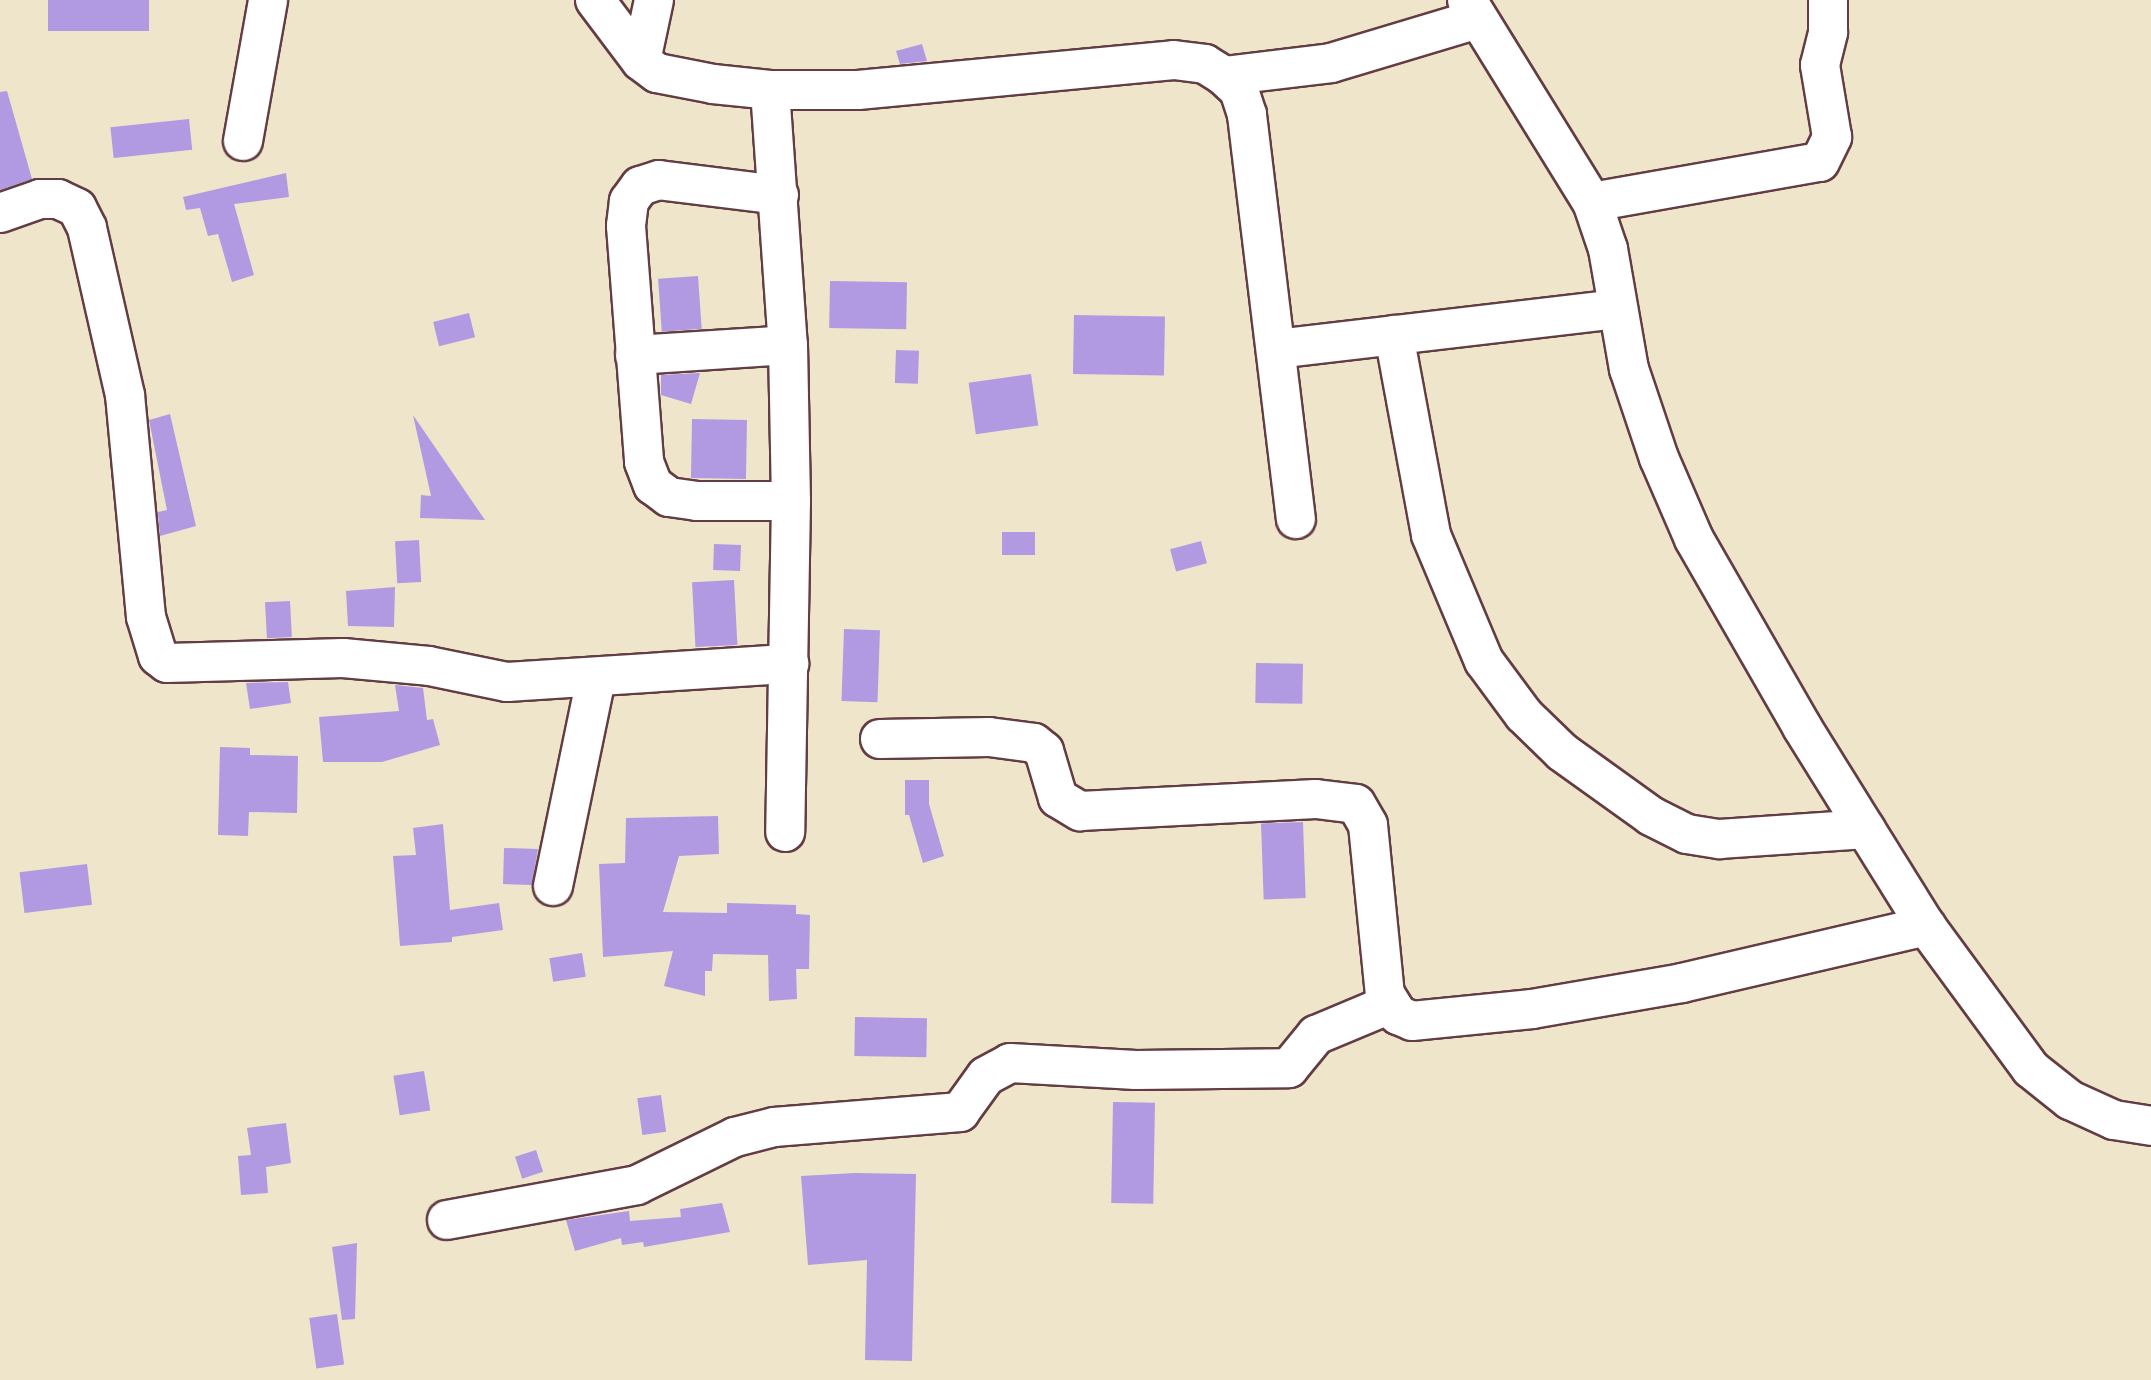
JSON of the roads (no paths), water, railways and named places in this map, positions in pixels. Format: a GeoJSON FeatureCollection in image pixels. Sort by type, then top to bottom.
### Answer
{"type":"FeatureCollection","features":[{"type":"Feature","properties":{"kind":"street"},"geometry":{"type":"LineString","coordinates":[[243,141],[268,0]]}},
{"type":"Feature","properties":{"kind":"street"},"geometry":{"type":"LineString","coordinates":[[595,0],[641,61],[680,79],[770,90],[858,90],[1174,60],[1205,64],[1224,76],[1239,90],[1247,115],[1296,519]]}},
{"type":"Feature","properties":{"kind":"street"},"geometry":{"type":"LineString","coordinates":[[641,61],[654,0]]}},
{"type":"Feature","properties":{"kind":"street"},"geometry":{"type":"LineString","coordinates":[[1592,202],[1820,162],[1832,137],[1820,65],[1828,32],[1828,0]]}},
{"type":"Feature","properties":{"kind":"street"},"geometry":{"type":"LineString","coordinates":[[1224,76],[1331,63],[1473,9],[1592,202],[1608,249],[1629,369],[1694,539],[1866,829],[1926,926],[2031,1069],[2070,1100],[2114,1120],[2151,1126]]}},
{"type":"Feature","properties":{"kind":"street"},"geometry":{"type":"LineString","coordinates":[[770,90],[788,345],[791,501],[785,832]]}},
{"type":"Feature","properties":{"kind":"street"},"geometry":{"type":"LineString","coordinates":[[779,195],[680,180],[640,186],[629,201],[626,226],[644,462],[653,485],[669,497],[696,501],[791,501]]}},
{"type":"Feature","properties":{"kind":"street"},"geometry":{"type":"LineString","coordinates":[[0,213],[40,199],[58,199],[77,208],[87,228],[125,395],[146,617],[158,656],[177,663],[383,661],[507,682],[789,664]]}},
{"type":"Feature","properties":{"kind":"street"},"geometry":{"type":"LineString","coordinates":[[1277,349],[1617,309]]}},
{"type":"Feature","properties":{"kind":"street"},"geometry":{"type":"LineString","coordinates":[[1394,335],[1431,535],[1484,661],[1524,715],[1562,752],[1651,816],[1687,834],[1720,839],[1866,829]]}},
{"type":"Feature","properties":{"kind":"street"},"geometry":{"type":"LineString","coordinates":[[635,355],[788,345]]}},
{"type":"Feature","properties":{"kind":"street"},"geometry":{"type":"LineString","coordinates":[[553,886],[596,678]]}},
{"type":"Feature","properties":{"kind":"street"},"geometry":{"type":"LineString","coordinates":[[880,739],[989,737],[1034,743],[1044,751],[1058,798],[1080,811],[1316,799],[1356,804],[1368,825],[1381,973],[1390,1004],[1398,1015],[1427,1022],[1532,1009],[1787,962],[1926,926]]}},
{"type":"Feature","properties":{"kind":"street"},"geometry":{"type":"LineString","coordinates":[[447,1220],[637,1185],[735,1137],[774,1127],[960,1112],[986,1076],[1010,1063],[1136,1070],[1289,1068],[1316,1035],[1390,1004]]}}]}
